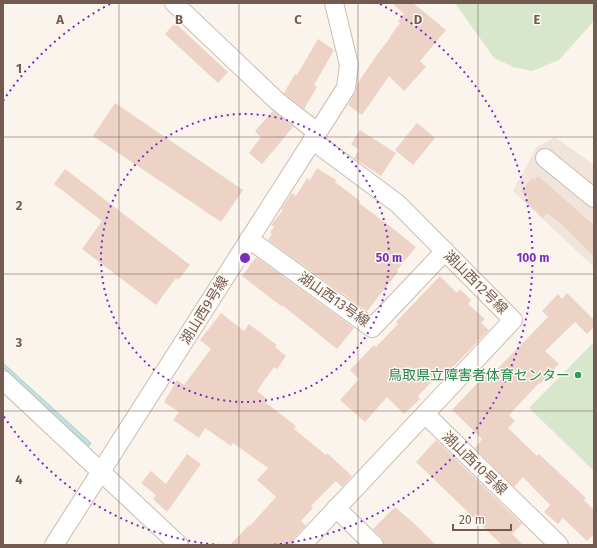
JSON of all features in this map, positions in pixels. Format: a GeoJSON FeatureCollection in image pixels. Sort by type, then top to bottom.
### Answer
{"type":"FeatureCollection","features":[{"type":"Feature","properties":{"kind":"street","name":"湖山西12号線"},"geometry":{"type":"LineString","coordinates":[[174,3],[315,136],[398,204],[513,320],[302,545]]}},
{"type":"Feature","properties":{"kind":"street","name":"湖山西9号線"},"geometry":{"type":"LineString","coordinates":[[54,545],[346,88],[349,65],[334,3]]}},
{"type":"Feature","properties":{"kind":"street"},"geometry":{"type":"LineString","coordinates":[[544,158],[594,198]]}},
{"type":"Feature","properties":{"kind":"street","name":"湖山西13号線"},"geometry":{"type":"LineString","coordinates":[[249,240],[372,328],[445,252]]}},
{"type":"Feature","properties":{"kind":"street"},"geometry":{"type":"LineString","coordinates":[[3,380],[179,545]]}},
{"type":"Feature","properties":{"kind":"street","name":"湖山西10号線"},"geometry":{"type":"LineString","coordinates":[[425,414],[559,545]]}},
{"type":"Feature","properties":{"kind":"street"},"geometry":{"type":"LineString","coordinates":[[336,508],[374,545]]}},
{"type":"Feature","properties":{"kind":"shaded area"},"geometry":{"type":"Polygon","coordinates":[[[555,137],[594,165],[594,267],[513,191],[537,147],[555,137]]]}},
{"type":"Feature","properties":{"kind":"green space"},"geometry":{"type":"Polygon","coordinates":[[[455,3],[594,3],[594,21],[559,60],[532,71],[513,67],[494,58],[455,3]]]}},
{"type":"Feature","properties":{"kind":"green space","name":"鳥取県立障害者体育センター"},"geometry":{"type":"Polygon","coordinates":[[[594,342],[594,471],[529,408],[594,342]]]}},
{"type":"Feature","properties":{"kind":"water"},"geometry":{"type":"Polygon","coordinates":[[[3,363],[91,443],[89,446],[42,405],[3,367],[3,363]]]}},
{"type":"Feature","properties":{"kind":"building"},"geometry":{"type":"Polygon","coordinates":[[[392,3],[413,3],[446,30],[420,61],[426,67],[404,91],[389,76],[362,115],[348,105],[355,93],[357,84],[390,38],[400,23],[398,21],[404,14],[392,3]]]}},
{"type":"Feature","properties":{"kind":"building"},"geometry":{"type":"Polygon","coordinates":[[[175,23],[228,72],[218,83],[165,34],[175,23]]]}},
{"type":"Feature","properties":{"kind":"building"},"geometry":{"type":"Polygon","coordinates":[[[318,39],[334,50],[314,85],[317,87],[304,109],[284,93],[295,74],[297,75],[318,39]]]}},
{"type":"Feature","properties":{"kind":"building"},"geometry":{"type":"Polygon","coordinates":[[[115,103],[243,190],[221,222],[93,136],[115,103]]]}},
{"type":"Feature","properties":{"kind":"building"},"geometry":{"type":"Polygon","coordinates":[[[273,111],[293,127],[262,164],[249,153],[261,137],[255,131],[273,111]]]}},
{"type":"Feature","properties":{"kind":"building"},"geometry":{"type":"Polygon","coordinates":[[[417,123],[435,138],[413,165],[395,150],[417,123]]]}},
{"type":"Feature","properties":{"kind":"building"},"geometry":{"type":"Polygon","coordinates":[[[360,130],[396,153],[381,176],[354,158],[359,150],[351,144],[360,130]]]}},
{"type":"Feature","properties":{"kind":"building"},"geometry":{"type":"Polygon","coordinates":[[[317,168],[336,180],[335,182],[360,201],[359,203],[416,247],[367,311],[268,240],[272,234],[270,232],[274,227],[271,225],[283,210],[281,209],[292,193],[296,196],[307,178],[310,180],[317,168]]]}},
{"type":"Feature","properties":{"kind":"building"},"geometry":{"type":"Polygon","coordinates":[[[65,169],[190,265],[178,280],[176,278],[156,305],[82,249],[102,221],[54,184],[65,169]]]}},
{"type":"Feature","properties":{"kind":"building"},"geometry":{"type":"Polygon","coordinates":[[[538,176],[594,225],[594,257],[566,228],[547,213],[543,218],[525,201],[528,197],[521,191],[532,178],[535,180],[538,176]]]}},
{"type":"Feature","properties":{"kind":"building"},"geometry":{"type":"Polygon","coordinates":[[[256,257],[354,328],[337,349],[282,305],[281,306],[242,276],[256,257]]]}},
{"type":"Feature","properties":{"kind":"building"},"geometry":{"type":"Polygon","coordinates":[[[440,276],[457,293],[460,289],[471,300],[468,304],[485,319],[481,323],[489,330],[448,372],[444,369],[418,396],[420,399],[404,414],[387,397],[365,422],[340,400],[359,379],[350,370],[374,345],[376,347],[398,324],[396,322],[440,276]]]}},
{"type":"Feature","properties":{"kind":"building"},"geometry":{"type":"Polygon","coordinates":[[[567,293],[594,320],[594,327],[587,334],[575,322],[545,351],[559,364],[509,415],[515,421],[508,428],[537,456],[539,454],[586,498],[584,500],[594,510],[594,534],[587,541],[563,518],[558,524],[544,512],[550,505],[523,477],[514,487],[475,448],[482,439],[452,410],[487,373],[490,376],[548,317],[542,311],[558,294],[562,299],[567,293]]]}},
{"type":"Feature","properties":{"kind":"building"},"geometry":{"type":"Polygon","coordinates":[[[221,313],[244,331],[249,324],[277,345],[275,347],[286,356],[277,369],[274,367],[257,391],[267,399],[265,402],[296,426],[294,429],[326,455],[327,453],[352,476],[342,487],[336,481],[311,506],[313,508],[301,521],[306,526],[294,538],[292,545],[230,545],[249,525],[250,526],[276,497],[257,480],[268,468],[233,443],[231,446],[205,428],[199,438],[173,420],[179,412],[164,402],[177,380],[184,385],[211,349],[200,340],[221,313]]]}},
{"type":"Feature","properties":{"kind":"building"},"geometry":{"type":"Polygon","coordinates":[[[436,440],[522,524],[512,534],[523,545],[502,545],[416,462],[436,440]]]}},
{"type":"Feature","properties":{"kind":"building"},"geometry":{"type":"Polygon","coordinates":[[[187,454],[201,464],[167,512],[153,499],[156,495],[141,483],[151,471],[166,484],[187,454]]]}},
{"type":"Feature","properties":{"kind":"building"},"geometry":{"type":"Polygon","coordinates":[[[395,507],[436,545],[384,545],[382,538],[373,529],[395,507]]]}},
{"type":"Feature","properties":{"kind":"place","name":"鳥取県立障害者体育センター"},"geometry":{"type":"Point","coordinates":[578,375]}}]}
